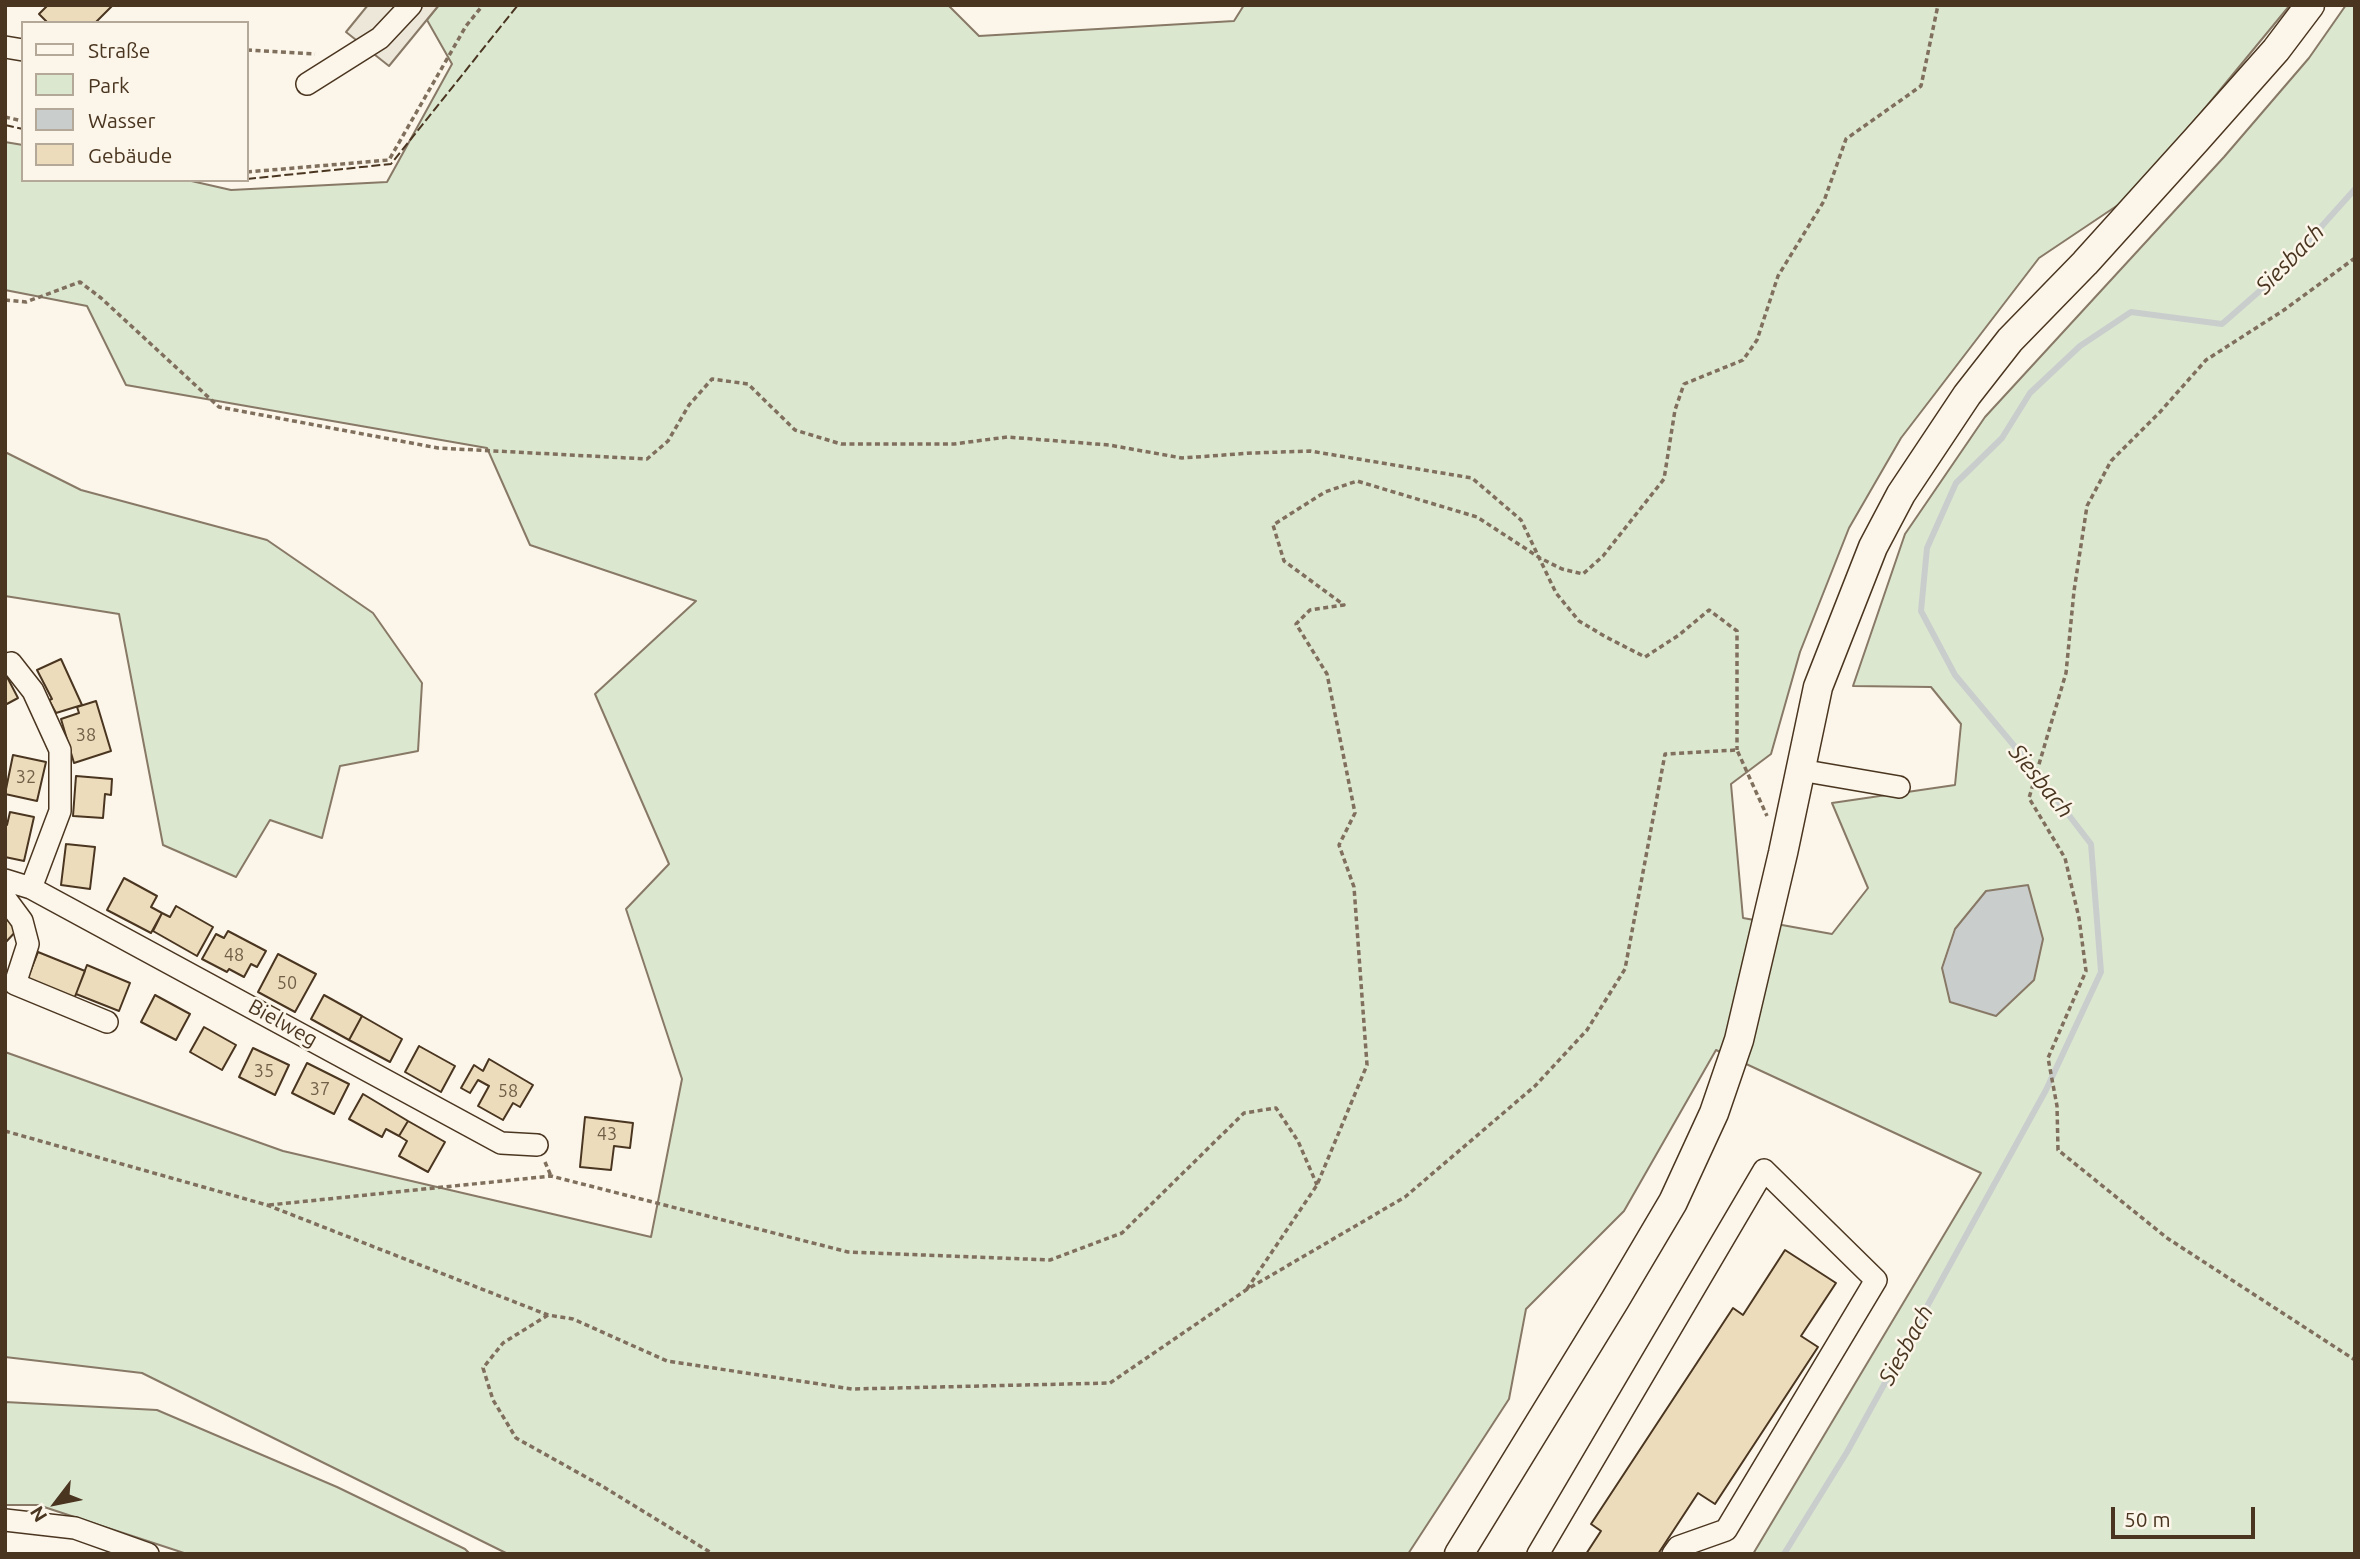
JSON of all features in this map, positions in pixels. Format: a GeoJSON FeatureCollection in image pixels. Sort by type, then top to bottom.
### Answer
{"type":"FeatureCollection","features":[{"type":"Feature","properties":{"kind":"main road"},"geometry":{"type":"LineString","coordinates":[[1459,1554],[1673,1202],[1714,1113],[1739,1040],[1781,866],[1818,687],[1873,547],[1901,494],[1967,395],[2010,340],[2085,263],[2197,139],[2276,50],[2310,5]]}},
{"type":"Feature","properties":{"kind":"street"},"geometry":{"type":"LineString","coordinates":[[307,84],[380,38],[411,5]]}},
{"type":"Feature","properties":{"kind":"street"},"geometry":{"type":"LineString","coordinates":[[11,663],[33,691],[60,750],[60,811],[31,888]]}},
{"type":"Feature","properties":{"kind":"street"},"geometry":{"type":"LineString","coordinates":[[1800,770],[1899,787]]}},
{"type":"Feature","properties":{"kind":"street","name":"Bielweg"},"geometry":{"type":"LineString","coordinates":[[5,880],[31,888],[500,1143],[537,1145]]}},
{"type":"Feature","properties":{"kind":"street"},"geometry":{"type":"LineString","coordinates":[[5,898],[22,921],[28,944],[15,984],[107,1022]]}},
{"type":"Feature","properties":{"kind":"street"},"geometry":{"type":"LineString","coordinates":[[1538,1554],[1764,1170],[1876,1280],[1726,1531],[1678,1547],[1673,1554]]}},
{"type":"Feature","properties":{"kind":"street"},"geometry":{"type":"LineString","coordinates":[[5,1520],[75,1528],[148,1554]]}},
{"type":"Feature","properties":{"kind":"path"},"geometry":{"type":"LineString","coordinates":[[248,172],[389,160],[466,26],[483,5]]}},
{"type":"Feature","properties":{"kind":"path"},"geometry":{"type":"LineString","coordinates":[[1246,1290],[1317,1185],[1367,1065],[1354,887],[1339,845],[1356,813],[1327,674],[1296,624],[1310,610],[1344,605],[1284,561],[1273,525],[1325,492],[1357,481],[1477,517],[1540,558],[1562,569],[1584,574],[1602,556],[1664,479],[1675,410],[1684,384],[1743,360],[1757,340],[1778,276],[1824,201],[1846,139],[1921,86],[1938,5]]}},
{"type":"Feature","properties":{"kind":"path"},"geometry":{"type":"LineString","coordinates":[[248,50],[351,57]]}},
{"type":"Feature","properties":{"kind":"path"},"geometry":{"type":"LineString","coordinates":[[2355,258],[2284,310],[2206,360],[2160,412],[2111,461],[2087,506],[2074,591],[2066,673],[2029,798],[2065,858],[2079,918],[2086,971],[2048,1058],[2055,1095],[2058,1150],[2166,1238],[2355,1360]]}},
{"type":"Feature","properties":{"kind":"path"},"geometry":{"type":"LineString","coordinates":[[5,300],[26,302],[79,282],[101,298],[219,407],[438,448],[647,459],[668,441],[689,405],[712,379],[748,384],[795,430],[841,444],[954,444],[1007,437],[1109,445],[1182,458],[1310,452],[1472,478],[1521,520],[1556,593],[1579,621],[1644,657],[1679,635],[1709,610],[1737,631],[1737,750],[1768,819]]}},
{"type":"Feature","properties":{"kind":"path"},"geometry":{"type":"LineString","coordinates":[[5,1131],[267,1205],[548,1315],[573,1320],[667,1361],[852,1389],[1110,1383],[1246,1290],[1405,1196],[1535,1086],[1587,1030],[1625,969],[1665,754],[1737,750]]}},
{"type":"Feature","properties":{"kind":"path"},"geometry":{"type":"LineString","coordinates":[[267,1205],[551,1176],[848,1252],[1050,1260],[1122,1234],[1244,1113],[1276,1108],[1298,1141],[1317,1185]]}},
{"type":"Feature","properties":{"kind":"path"},"geometry":{"type":"LineString","coordinates":[[548,1315],[503,1343],[483,1368],[494,1400],[516,1438],[602,1486],[713,1554]]}},
{"type":"Feature","properties":{"kind":"green space"},"geometry":{"type":"Polygon","coordinates":[[[439,5],[948,5],[979,36],[1234,21],[1244,5],[2290,5],[2127,199],[2039,258],[1901,438],[1849,528],[1800,652],[1771,754],[1731,784],[1743,918],[1832,934],[1868,888],[1832,803],[1955,785],[1961,724],[1931,687],[1853,686],[1905,534],[1985,417],[2224,157],[2309,58],[2346,5],[2355,5],[2355,1554],[1753,1554],[1981,1173],[1716,1050],[1624,1211],[1526,1309],[1509,1399],[1408,1554],[508,1554],[142,1373],[5,1357],[5,1052],[283,1151],[651,1237],[682,1079],[626,909],[669,864],[595,694],[696,601],[530,545],[487,448],[126,385],[87,306],[5,290],[5,142],[21,145],[21,182],[196,182],[231,190],[387,182],[452,64],[427,20],[439,5]]]}},
{"type":"Feature","properties":{"kind":"green space"},"geometry":{"type":"Polygon","coordinates":[[[5,452],[81,490],[267,540],[373,613],[422,683],[418,751],[340,766],[322,838],[270,820],[236,877],[163,845],[119,614],[5,596],[5,452]]]}},
{"type":"Feature","properties":{"kind":"green space"},"geometry":{"type":"Polygon","coordinates":[[[5,1402],[157,1410],[337,1487],[465,1549],[470,1554],[187,1554],[38,1505],[5,1505],[5,1402]]]}},
{"type":"Feature","properties":{"kind":"shaded area"},"geometry":{"type":"Polygon","coordinates":[[[368,5],[439,5],[389,66],[346,32],[368,5]]]}},
{"type":"Feature","properties":{"kind":"water"},"geometry":{"type":"Polygon","coordinates":[[[2028,885],[2043,939],[2034,980],[1996,1016],[1950,1002],[1942,968],[1955,929],[1986,891],[2028,885]]]}},
{"type":"Feature","properties":{"kind":"building"},"geometry":{"type":"Polygon","coordinates":[[[48,5],[113,5],[97,21],[46,21],[39,14],[48,5]]]}},
{"type":"Feature","properties":{"kind":"building"},"geometry":{"type":"Polygon","coordinates":[[[61,659],[82,705],[56,713],[37,670],[61,659]]]}},
{"type":"Feature","properties":{"kind":"building"},"geometry":{"type":"Polygon","coordinates":[[[5,673],[18,698],[5,705],[5,673]]]}},
{"type":"Feature","properties":{"kind":"building"},"geometry":{"type":"Polygon","coordinates":[[[96,701],[111,751],[74,763],[61,719],[79,713],[77,707],[96,701]]]}},
{"type":"Feature","properties":{"kind":"building"},"geometry":{"type":"Polygon","coordinates":[[[13,755],[46,762],[37,801],[5,794],[13,755]]]}},
{"type":"Feature","properties":{"kind":"building"},"geometry":{"type":"Polygon","coordinates":[[[76,776],[112,779],[111,795],[105,794],[103,818],[73,816],[76,776]]]}},
{"type":"Feature","properties":{"kind":"building"},"geometry":{"type":"Polygon","coordinates":[[[10,812],[34,817],[24,861],[5,857],[5,825],[10,812]]]}},
{"type":"Feature","properties":{"kind":"building"},"geometry":{"type":"Polygon","coordinates":[[[66,844],[95,847],[90,889],[61,885],[66,844]]]}},
{"type":"Feature","properties":{"kind":"building"},"geometry":{"type":"Polygon","coordinates":[[[124,878],[157,896],[151,907],[162,913],[151,933],[107,910],[124,878]]]}},
{"type":"Feature","properties":{"kind":"building"},"geometry":{"type":"Polygon","coordinates":[[[176,906],[213,927],[197,956],[153,931],[162,913],[170,917],[176,906]]]}},
{"type":"Feature","properties":{"kind":"building"},"geometry":{"type":"Polygon","coordinates":[[[5,918],[18,929],[5,943],[5,918]]]}},
{"type":"Feature","properties":{"kind":"building"},"geometry":{"type":"Polygon","coordinates":[[[228,931],[266,951],[257,967],[251,964],[244,977],[229,969],[227,972],[202,959],[216,934],[224,938],[228,931]]]}},
{"type":"Feature","properties":{"kind":"building"},"geometry":{"type":"Polygon","coordinates":[[[38,952],[85,971],[74,999],[27,980],[38,952]]]}},
{"type":"Feature","properties":{"kind":"building"},"geometry":{"type":"Polygon","coordinates":[[[278,954],[316,974],[295,1012],[258,992],[278,954]]]}},
{"type":"Feature","properties":{"kind":"building"},"geometry":{"type":"Polygon","coordinates":[[[87,965],[130,983],[119,1011],[76,994],[87,965]]]}},
{"type":"Feature","properties":{"kind":"building"},"geometry":{"type":"Polygon","coordinates":[[[155,995],[190,1014],[176,1040],[141,1022],[155,995]]]}},
{"type":"Feature","properties":{"kind":"building"},"geometry":{"type":"Polygon","coordinates":[[[324,995],[362,1016],[349,1040],[311,1019],[324,995]]]}},
{"type":"Feature","properties":{"kind":"building"},"geometry":{"type":"Polygon","coordinates":[[[362,1016],[402,1039],[390,1062],[349,1040],[362,1016]]]}},
{"type":"Feature","properties":{"kind":"building"},"geometry":{"type":"Polygon","coordinates":[[[204,1027],[236,1045],[222,1070],[190,1052],[204,1027]]]}},
{"type":"Feature","properties":{"kind":"building"},"geometry":{"type":"Polygon","coordinates":[[[419,1046],[455,1066],[441,1092],[405,1072],[419,1046]]]}},
{"type":"Feature","properties":{"kind":"building"},"geometry":{"type":"Polygon","coordinates":[[[253,1048],[289,1065],[275,1095],[239,1077],[253,1048]]]}},
{"type":"Feature","properties":{"kind":"building"},"geometry":{"type":"Polygon","coordinates":[[[489,1059],[533,1085],[520,1107],[513,1103],[503,1120],[478,1106],[489,1086],[478,1080],[470,1093],[461,1088],[474,1065],[483,1071],[489,1059]]]}},
{"type":"Feature","properties":{"kind":"building"},"geometry":{"type":"Polygon","coordinates":[[[307,1063],[349,1084],[334,1114],[292,1093],[307,1063]]]}},
{"type":"Feature","properties":{"kind":"building"},"geometry":{"type":"Polygon","coordinates":[[[363,1094],[408,1121],[399,1136],[386,1129],[382,1137],[349,1119],[363,1094]]]}},
{"type":"Feature","properties":{"kind":"building"},"geometry":{"type":"Polygon","coordinates":[[[585,1117],[633,1123],[630,1148],[614,1146],[611,1170],[580,1167],[585,1117]]]}},
{"type":"Feature","properties":{"kind":"building"},"geometry":{"type":"Polygon","coordinates":[[[408,1121],[445,1142],[428,1172],[399,1156],[407,1141],[399,1136],[408,1121]]]}},
{"type":"Feature","properties":{"kind":"building"},"geometry":{"type":"Polygon","coordinates":[[[1785,1250],[1836,1283],[1801,1336],[1818,1347],[1715,1504],[1698,1493],[1658,1554],[1586,1554],[1601,1531],[1591,1524],[1733,1308],[1743,1315],[1785,1250]]]}},
{"type":"Feature","properties":{"kind":"waterway","name":"Siesbach"},"geometry":{"type":"LineString","coordinates":[[1784,1554],[1847,1452],[2046,1090],[2101,972],[2091,844],[2031,766],[1955,675],[1921,611],[1927,548],[1956,483],[2002,438],[2030,393],[2080,346],[2131,312],[2222,324],[2278,275],[2355,189]]}},
{"type":"Feature","properties":{"kind":"fence"},"geometry":{"type":"LineString","coordinates":[[248,179],[391,164],[518,5]]}},
{"type":"Feature","properties":{"kind":"fence"},"geometry":{"type":"LineString","coordinates":[[5,125],[21,129]]}}]}
